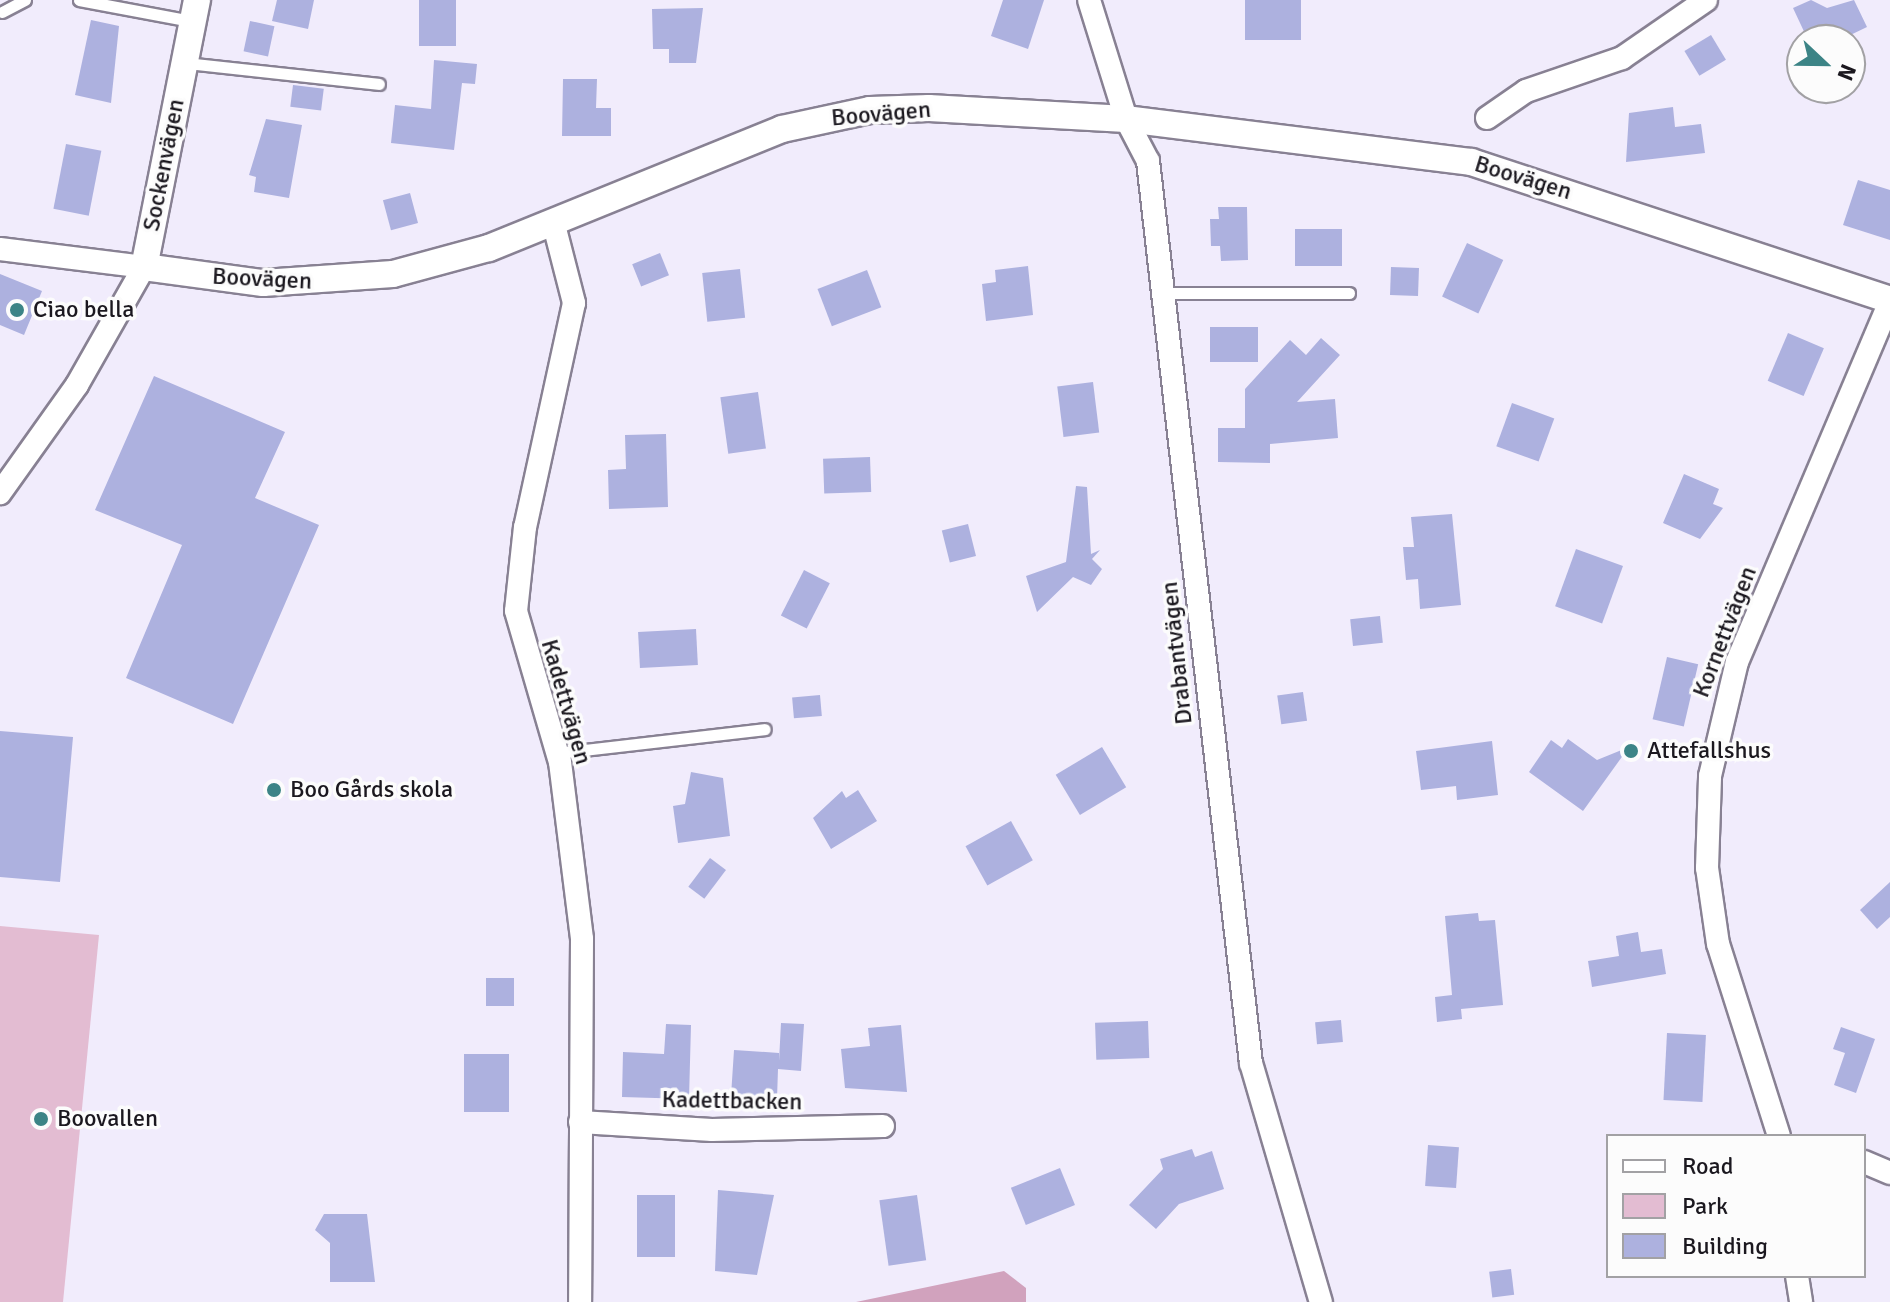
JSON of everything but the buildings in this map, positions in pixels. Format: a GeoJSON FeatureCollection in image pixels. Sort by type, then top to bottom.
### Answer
{"type":"FeatureCollection","features":[{"type":"Feature","properties":{"kind":"street","name":"Drabantvägen"},"geometry":{"type":"LineString","coordinates":[[1089,0],[1126,119],[1148,161],[1251,1063],[1321,1302]]}},
{"type":"Feature","properties":{"kind":"street"},"geometry":{"type":"LineString","coordinates":[[1487,118],[1526,91],[1622,58],[1706,0]]}},
{"type":"Feature","properties":{"kind":"street","name":"Sockenvägen"},"geometry":{"type":"LineString","coordinates":[[144,267],[194,11]]}},
{"type":"Feature","properties":{"kind":"street","name":"Boovägen"},"geometry":{"type":"LineString","coordinates":[[144,267],[263,283],[332,282],[443,262],[828,118],[929,108],[1126,119],[1471,162],[1890,301]]}},
{"type":"Feature","properties":{"kind":"street","name":"Kadettvägen"},"geometry":{"type":"LineString","coordinates":[[553,221],[574,303],[525,527],[516,611],[558,753],[582,939],[580,1302]]}},
{"type":"Feature","properties":{"kind":"street"},"geometry":{"type":"LineString","coordinates":[[0,249],[144,267],[77,385],[0,493]]}},
{"type":"Feature","properties":{"kind":"street","name":"Kornettvägen"},"geometry":{"type":"LineString","coordinates":[[1778,1134],[1718,944],[1707,868],[1710,776],[1737,662],[1890,301]]}},
{"type":"Feature","properties":{"kind":"street","name":"Kadettbacken"},"geometry":{"type":"LineString","coordinates":[[580,1122],[712,1130],[883,1126]]}},
{"type":"Feature","properties":{"kind":"street"},"geometry":{"type":"LineString","coordinates":[[1866,1163],[1890,1173]]}},
{"type":"Feature","properties":{"kind":"street"},"geometry":{"type":"LineString","coordinates":[[1797,1278],[1801,1302]]}},
{"type":"Feature","properties":{"kind":"lane"},"geometry":{"type":"LineString","coordinates":[[2,12],[25,0]]}},
{"type":"Feature","properties":{"kind":"lane"},"geometry":{"type":"LineString","coordinates":[[79,0],[194,11]]}},
{"type":"Feature","properties":{"kind":"lane"},"geometry":{"type":"LineString","coordinates":[[183,64],[379,84]]}},
{"type":"Feature","properties":{"kind":"lane"},"geometry":{"type":"LineString","coordinates":[[1164,293],[1349,293]]}},
{"type":"Feature","properties":{"kind":"lane"},"geometry":{"type":"LineString","coordinates":[[558,753],[765,729]]}},
{"type":"Feature","properties":{"kind":"green space","name":"Boovallen"},"geometry":{"type":"Polygon","coordinates":[[[0,926],[99,935],[63,1302],[0,1302],[0,926]]]}},
{"type":"Feature","properties":{"kind":"shaded area"},"geometry":{"type":"Polygon","coordinates":[[[1004,1271],[1026,1288],[1026,1302],[856,1302],[1004,1271]]]}},
{"type":"Feature","properties":{"kind":"place","name":"Ciao bella"},"geometry":{"type":"Point","coordinates":[17,310]}},
{"type":"Feature","properties":{"kind":"place","name":"Attefallshus"},"geometry":{"type":"Point","coordinates":[1631,751]}},
{"type":"Feature","properties":{"kind":"place","name":"Boo Gårds skola"},"geometry":{"type":"Point","coordinates":[274,790]}},
{"type":"Feature","properties":{"kind":"place","name":"Boovallen"},"geometry":{"type":"Point","coordinates":[41,1119]}}]}
